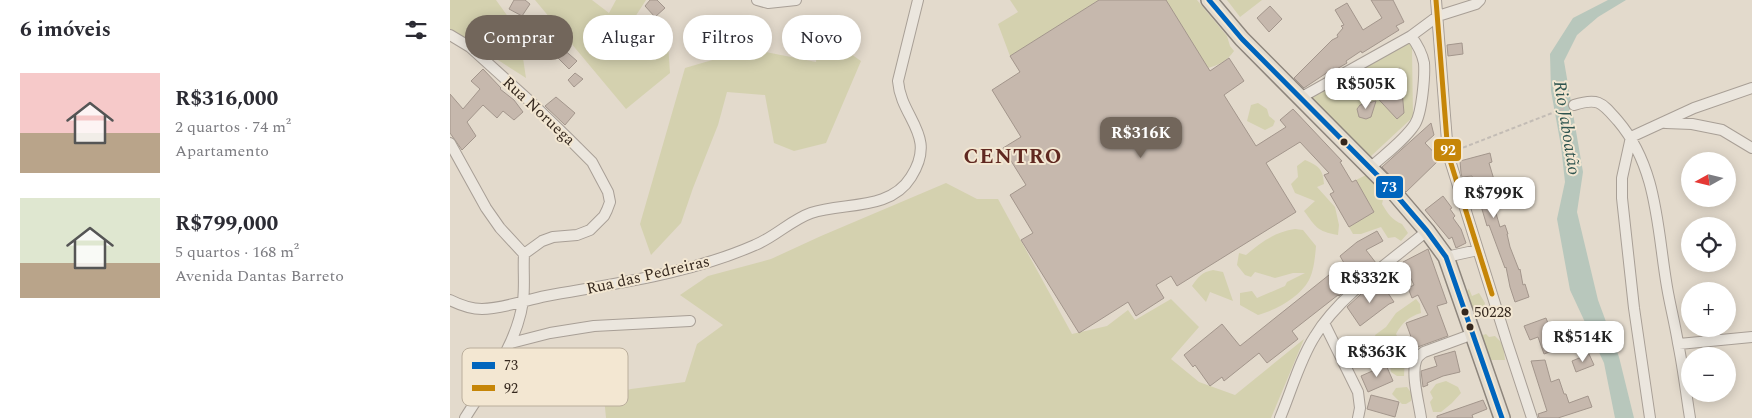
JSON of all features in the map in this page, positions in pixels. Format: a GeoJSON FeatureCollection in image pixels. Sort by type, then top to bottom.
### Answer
{"type":"FeatureCollection","features":[{"type":"Feature","properties":{"kind":"main road"},"geometry":{"type":"LineString","coordinates":[[1209,0],[1242,39],[1371,167],[1428,231],[1446,257],[1502,418]]}},
{"type":"Feature","properties":{"kind":"street"},"geometry":{"type":"LineString","coordinates":[[757,0],[768,3],[796,0]]}},
{"type":"Feature","properties":{"kind":"street","name":"Rua das Pedreiras"},"geometry":{"type":"LineString","coordinates":[[450,300],[458,304],[484,309],[523,300],[652,277],[698,266],[757,244],[809,213],[875,202],[888,198],[903,188],[912,177],[921,154],[922,145],[918,130],[900,95],[898,81],[918,0]]}},
{"type":"Feature","properties":{"kind":"street"},"geometry":{"type":"LineString","coordinates":[[1436,0],[1448,154],[1532,418]]}},
{"type":"Feature","properties":{"kind":"street"},"geometry":{"type":"LineString","coordinates":[[1300,98],[1411,36],[1438,16],[1476,4],[1480,0]]}},
{"type":"Feature","properties":{"kind":"street","name":"Rua Noruega"},"geometry":{"type":"LineString","coordinates":[[450,35],[470,47],[533,104],[592,162],[604,183],[610,202],[604,216],[590,230],[577,235],[542,241],[524,254]]}},
{"type":"Feature","properties":{"kind":"street"},"geometry":{"type":"LineString","coordinates":[[1371,167],[1408,133],[1415,124],[1420,111],[1424,63],[1418,44],[1411,36]]}},
{"type":"Feature","properties":{"kind":"street"},"geometry":{"type":"LineString","coordinates":[[1631,138],[1708,103],[1752,88]]}},
{"type":"Feature","properties":{"kind":"street"},"geometry":{"type":"LineString","coordinates":[[1574,105],[1593,100],[1602,103],[1631,138],[1646,169],[1652,190],[1663,266],[1679,344],[1690,418]]}},
{"type":"Feature","properties":{"kind":"street"},"geometry":{"type":"LineString","coordinates":[[1664,122],[1692,124],[1722,130],[1752,148]]}},
{"type":"Feature","properties":{"kind":"street"},"geometry":{"type":"LineString","coordinates":[[1631,138],[1622,178],[1623,217],[1650,418]]}},
{"type":"Feature","properties":{"kind":"street"},"geometry":{"type":"LineString","coordinates":[[450,143],[486,208],[500,228],[524,254],[523,300],[508,348]]}},
{"type":"Feature","properties":{"kind":"street"},"geometry":{"type":"LineString","coordinates":[[1280,418],[1311,343],[1324,323],[1350,295],[1428,231]]}},
{"type":"Feature","properties":{"kind":"street"},"geometry":{"type":"LineString","coordinates":[[1446,257],[1478,250]]}},
{"type":"Feature","properties":{"kind":"street"},"geometry":{"type":"LineString","coordinates":[[511,343],[550,333],[594,326],[690,321]]}},
{"type":"Feature","properties":{"kind":"street"},"geometry":{"type":"LineString","coordinates":[[1324,323],[1358,392],[1360,408],[1358,418]]}},
{"type":"Feature","properties":{"kind":"street"},"geometry":{"type":"LineString","coordinates":[[1421,418],[1414,374],[1415,361],[1418,356],[1473,334]]}},
{"type":"Feature","properties":{"kind":"street"},"geometry":{"type":"LineString","coordinates":[[1679,344],[1752,337]]}},
{"type":"Feature","properties":{"kind":"street"},"geometry":{"type":"LineString","coordinates":[[464,418],[472,406]]}},
{"type":"Feature","properties":{"kind":"path"},"geometry":{"type":"LineString","coordinates":[[1448,154],[1574,105]]}},
{"type":"Feature","properties":{"kind":"shaded area"},"geometry":{"type":"Polygon","coordinates":[[[450,0],[496,0],[507,15],[465,15],[465,39],[450,29],[450,0]]]}},
{"type":"Feature","properties":{"kind":"shaded area"},"geometry":{"type":"Polygon","coordinates":[[[535,0],[592,0],[609,13],[616,0],[646,0],[636,15],[583,15],[583,57],[573,46],[573,15],[548,15],[535,0]]]}},
{"type":"Feature","properties":{"kind":"shaded area"},"geometry":{"type":"Polygon","coordinates":[[[1010,0],[1099,0],[1010,56],[998,24],[1018,12],[1010,0]]]}},
{"type":"Feature","properties":{"kind":"shaded area"},"geometry":{"type":"Polygon","coordinates":[[[1166,0],[1197,0],[1227,36],[1230,46],[1234,51],[1222,62],[1208,68],[1166,0]]]}},
{"type":"Feature","properties":{"kind":"shaded area"},"geometry":{"type":"Polygon","coordinates":[[[1227,0],[1262,0],[1240,17],[1227,0]]]}},
{"type":"Feature","properties":{"kind":"shaded area"},"geometry":{"type":"Polygon","coordinates":[[[1408,42],[1412,45],[1413,117],[1370,157],[1311,97],[1408,42]]]}},
{"type":"Feature","properties":{"kind":"shaded area"},"geometry":{"type":"Polygon","coordinates":[[[772,53],[782,55],[782,60],[816,62],[816,60],[861,61],[826,143],[794,151],[774,143],[765,95],[727,92],[718,125],[681,223],[651,255],[640,224],[685,68],[712,60],[772,60],[772,53]]]}},
{"type":"Feature","properties":{"kind":"shaded area"},"geometry":{"type":"Polygon","coordinates":[[[498,60],[523,60],[526,78],[498,60]]]}},
{"type":"Feature","properties":{"kind":"shaded area"},"geometry":{"type":"Polygon","coordinates":[[[585,60],[669,60],[670,73],[626,109],[585,60]]]}},
{"type":"Feature","properties":{"kind":"shaded area"},"geometry":{"type":"Polygon","coordinates":[[[1258,103],[1267,109],[1269,116],[1275,121],[1273,126],[1265,130],[1247,121],[1251,105],[1258,103]]]}},
{"type":"Feature","properties":{"kind":"shaded area"},"geometry":{"type":"Polygon","coordinates":[[[1305,160],[1321,171],[1324,184],[1317,187],[1335,207],[1339,225],[1338,235],[1325,232],[1314,225],[1304,211],[1315,201],[1295,193],[1291,184],[1298,177],[1297,166],[1305,160]]]}},
{"type":"Feature","properties":{"kind":"shaded area"},"geometry":{"type":"Polygon","coordinates":[[[1370,173],[1381,187],[1384,208],[1393,219],[1402,224],[1408,233],[1401,241],[1395,237],[1388,238],[1381,227],[1361,234],[1353,234],[1349,227],[1374,212],[1356,180],[1370,173]]]}},
{"type":"Feature","properties":{"kind":"shaded area"},"geometry":{"type":"Polygon","coordinates":[[[946,183],[977,199],[998,199],[1072,334],[1107,326],[1128,310],[1135,320],[1171,299],[1199,327],[1171,359],[1199,382],[1235,395],[1304,339],[1271,418],[606,418],[605,406],[628,406],[628,390],[685,382],[697,344],[723,325],[680,295],[708,276],[771,259],[946,183]]]}},
{"type":"Feature","properties":{"kind":"shaded area"},"geometry":{"type":"Polygon","coordinates":[[[1295,229],[1303,230],[1316,246],[1312,272],[1305,286],[1287,302],[1258,315],[1240,305],[1240,293],[1252,291],[1257,298],[1285,286],[1287,282],[1305,273],[1293,273],[1275,278],[1255,272],[1251,277],[1245,275],[1237,265],[1239,253],[1246,255],[1269,238],[1281,232],[1295,229]]]}},
{"type":"Feature","properties":{"kind":"shaded area"},"geometry":{"type":"Polygon","coordinates":[[[1213,270],[1223,272],[1233,301],[1210,292],[1206,302],[1192,286],[1201,275],[1213,270]]]}},
{"type":"Feature","properties":{"kind":"shaded area"},"geometry":{"type":"Polygon","coordinates":[[[1469,289],[1472,296],[1479,293],[1485,303],[1481,312],[1472,316],[1461,295],[1469,289]]]}},
{"type":"Feature","properties":{"kind":"shaded area"},"geometry":{"type":"Polygon","coordinates":[[[1416,299],[1420,304],[1421,313],[1412,316],[1406,321],[1396,334],[1401,345],[1406,346],[1399,351],[1405,355],[1404,376],[1397,376],[1391,372],[1390,366],[1395,361],[1386,356],[1387,351],[1379,344],[1375,335],[1386,327],[1396,313],[1416,299]]]}},
{"type":"Feature","properties":{"kind":"shaded area"},"geometry":{"type":"Polygon","coordinates":[[[1486,334],[1489,337],[1495,336],[1503,344],[1505,360],[1488,360],[1480,345],[1483,335],[1486,334]]]}},
{"type":"Feature","properties":{"kind":"shaded area"},"geometry":{"type":"Polygon","coordinates":[[[1446,381],[1458,387],[1461,393],[1441,412],[1433,412],[1430,402],[1433,398],[1430,392],[1436,384],[1446,381]]]}},
{"type":"Feature","properties":{"kind":"shaded area"},"geometry":{"type":"Polygon","coordinates":[[[1407,387],[1412,394],[1411,401],[1402,404],[1392,394],[1396,388],[1407,387]]]}},
{"type":"Feature","properties":{"kind":"water","name":"Rio Jaboatão"},"geometry":{"type":"Polygon","coordinates":[[[1608,0],[1626,0],[1598,17],[1577,35],[1564,61],[1583,172],[1577,212],[1598,300],[1619,357],[1634,418],[1615,418],[1604,363],[1570,290],[1557,219],[1565,182],[1561,146],[1551,91],[1550,54],[1573,18],[1608,0]]]}},
{"type":"Feature","properties":{"kind":"building"},"geometry":{"type":"Polygon","coordinates":[[[514,0],[525,0],[530,4],[523,15],[509,9],[514,0]]]}},
{"type":"Feature","properties":{"kind":"building"},"geometry":{"type":"Polygon","coordinates":[[[650,0],[657,0],[665,8],[657,15],[653,15],[645,6],[650,0]]]}},
{"type":"Feature","properties":{"kind":"building"},"geometry":{"type":"Polygon","coordinates":[[[1099,0],[1166,0],[1210,71],[1229,58],[1244,81],[1224,95],[1256,146],[1286,127],[1280,120],[1293,109],[1342,161],[1340,162],[1352,182],[1356,180],[1374,212],[1349,227],[1330,194],[1334,192],[1324,175],[1329,173],[1300,142],[1266,163],[1296,212],[1177,286],[1171,276],[1156,285],[1164,298],[1136,316],[1128,302],[1079,333],[1021,240],[1033,233],[1010,195],[1026,185],[1003,148],[1021,137],[992,90],[1020,72],[1010,56],[1099,0]]]}},
{"type":"Feature","properties":{"kind":"building"},"geometry":{"type":"Polygon","coordinates":[[[1371,0],[1393,0],[1404,22],[1396,26],[1399,30],[1362,53],[1361,51],[1346,61],[1347,63],[1335,70],[1334,68],[1304,88],[1294,78],[1332,40],[1338,37],[1337,35],[1343,28],[1341,26],[1344,25],[1335,10],[1347,3],[1363,30],[1382,18],[1371,0]]]}},
{"type":"Feature","properties":{"kind":"building"},"geometry":{"type":"Polygon","coordinates":[[[1270,6],[1282,19],[1269,32],[1257,18],[1270,6]]]}},
{"type":"Feature","properties":{"kind":"building"},"geometry":{"type":"Polygon","coordinates":[[[1462,43],[1463,54],[1448,56],[1447,45],[1462,43]]]}},
{"type":"Feature","properties":{"kind":"building"},"geometry":{"type":"Polygon","coordinates":[[[573,58],[577,61],[569,69],[560,60],[573,60],[573,58]]]}},
{"type":"Feature","properties":{"kind":"building"},"geometry":{"type":"Polygon","coordinates":[[[1400,68],[1404,113],[1397,119],[1369,89],[1400,68]]]}},
{"type":"Feature","properties":{"kind":"building"},"geometry":{"type":"Polygon","coordinates":[[[483,69],[500,89],[514,100],[523,112],[514,120],[503,111],[497,118],[483,105],[467,122],[476,136],[462,150],[450,133],[450,94],[463,109],[480,89],[471,81],[483,69]]]}},
{"type":"Feature","properties":{"kind":"building"},"geometry":{"type":"Polygon","coordinates":[[[575,73],[583,79],[574,87],[568,80],[575,73]]]}},
{"type":"Feature","properties":{"kind":"building"},"geometry":{"type":"Polygon","coordinates":[[[556,97],[575,113],[565,125],[545,106],[556,97]]]}},
{"type":"Feature","properties":{"kind":"building"},"geometry":{"type":"Polygon","coordinates":[[[1376,101],[1371,117],[1366,119],[1359,117],[1357,109],[1360,105],[1376,101]]]}},
{"type":"Feature","properties":{"kind":"building"},"geometry":{"type":"Polygon","coordinates":[[[1431,123],[1434,135],[1425,143],[1440,159],[1406,192],[1382,167],[1431,123]]]}},
{"type":"Feature","properties":{"kind":"building"},"geometry":{"type":"Polygon","coordinates":[[[1490,153],[1492,162],[1489,163],[1495,183],[1488,186],[1500,227],[1505,225],[1510,247],[1520,269],[1523,285],[1525,284],[1529,297],[1515,302],[1506,267],[1489,225],[1487,226],[1472,176],[1462,177],[1461,173],[1460,161],[1490,153]]]}},
{"type":"Feature","properties":{"kind":"building"},"geometry":{"type":"Polygon","coordinates":[[[1443,196],[1452,208],[1450,209],[1455,216],[1453,218],[1461,229],[1466,243],[1456,248],[1452,237],[1449,239],[1425,210],[1443,196]]]}},
{"type":"Feature","properties":{"kind":"building"},"geometry":{"type":"Polygon","coordinates":[[[1377,231],[1383,241],[1366,250],[1376,263],[1339,296],[1292,331],[1298,339],[1267,363],[1259,353],[1224,381],[1222,377],[1210,386],[1195,365],[1193,367],[1184,355],[1222,324],[1240,346],[1344,263],[1340,256],[1357,242],[1377,231]]]}},
{"type":"Feature","properties":{"kind":"building"},"geometry":{"type":"Polygon","coordinates":[[[1428,249],[1447,303],[1437,306],[1448,336],[1415,348],[1406,323],[1428,315],[1418,295],[1412,298],[1408,288],[1414,285],[1403,262],[1428,249]]]}},
{"type":"Feature","properties":{"kind":"building"},"geometry":{"type":"Polygon","coordinates":[[[1373,283],[1378,291],[1384,287],[1394,302],[1360,326],[1347,307],[1373,283]]]}},
{"type":"Feature","properties":{"kind":"building"},"geometry":{"type":"Polygon","coordinates":[[[1546,318],[1549,326],[1554,324],[1563,347],[1544,354],[1538,337],[1530,340],[1524,326],[1546,318]]]}},
{"type":"Feature","properties":{"kind":"building"},"geometry":{"type":"Polygon","coordinates":[[[1455,351],[1460,372],[1443,376],[1427,383],[1428,385],[1423,387],[1421,371],[1437,366],[1434,357],[1455,351]]]}},
{"type":"Feature","properties":{"kind":"building"},"geometry":{"type":"Polygon","coordinates":[[[1589,354],[1594,365],[1576,372],[1572,361],[1589,354]]]}},
{"type":"Feature","properties":{"kind":"building"},"geometry":{"type":"Polygon","coordinates":[[[1545,360],[1551,382],[1559,379],[1569,403],[1588,396],[1592,407],[1558,418],[1539,418],[1538,414],[1547,411],[1531,361],[1545,360]]]}},
{"type":"Feature","properties":{"kind":"building"},"geometry":{"type":"Polygon","coordinates":[[[1386,365],[1393,381],[1368,392],[1361,376],[1386,365]]]}},
{"type":"Feature","properties":{"kind":"building"},"geometry":{"type":"Polygon","coordinates":[[[1371,395],[1399,402],[1395,417],[1367,409],[1371,395]]]}},
{"type":"Feature","properties":{"kind":"building"},"geometry":{"type":"Polygon","coordinates":[[[1483,400],[1487,409],[1472,415],[1473,418],[1437,418],[1437,416],[1483,400]]]}},
{"type":"Feature","properties":{"kind":"transit line","name":"73"},"geometry":{"type":"LineString","coordinates":[[1209,0],[1242,39],[1391,189],[1427,231],[1446,257],[1502,418]]}},
{"type":"Feature","properties":{"kind":"transit line","name":"92"},"geometry":{"type":"LineString","coordinates":[[1436,0],[1448,154],[1492,294]]}},
{"type":"Feature","properties":{"kind":"place","name":"50228"},"geometry":{"type":"Point","coordinates":[1465,312]}},
{"type":"Feature","properties":{"kind":"district","name":"CENTRO"},"geometry":{"type":"Point","coordinates":[1013,157]}}]}
